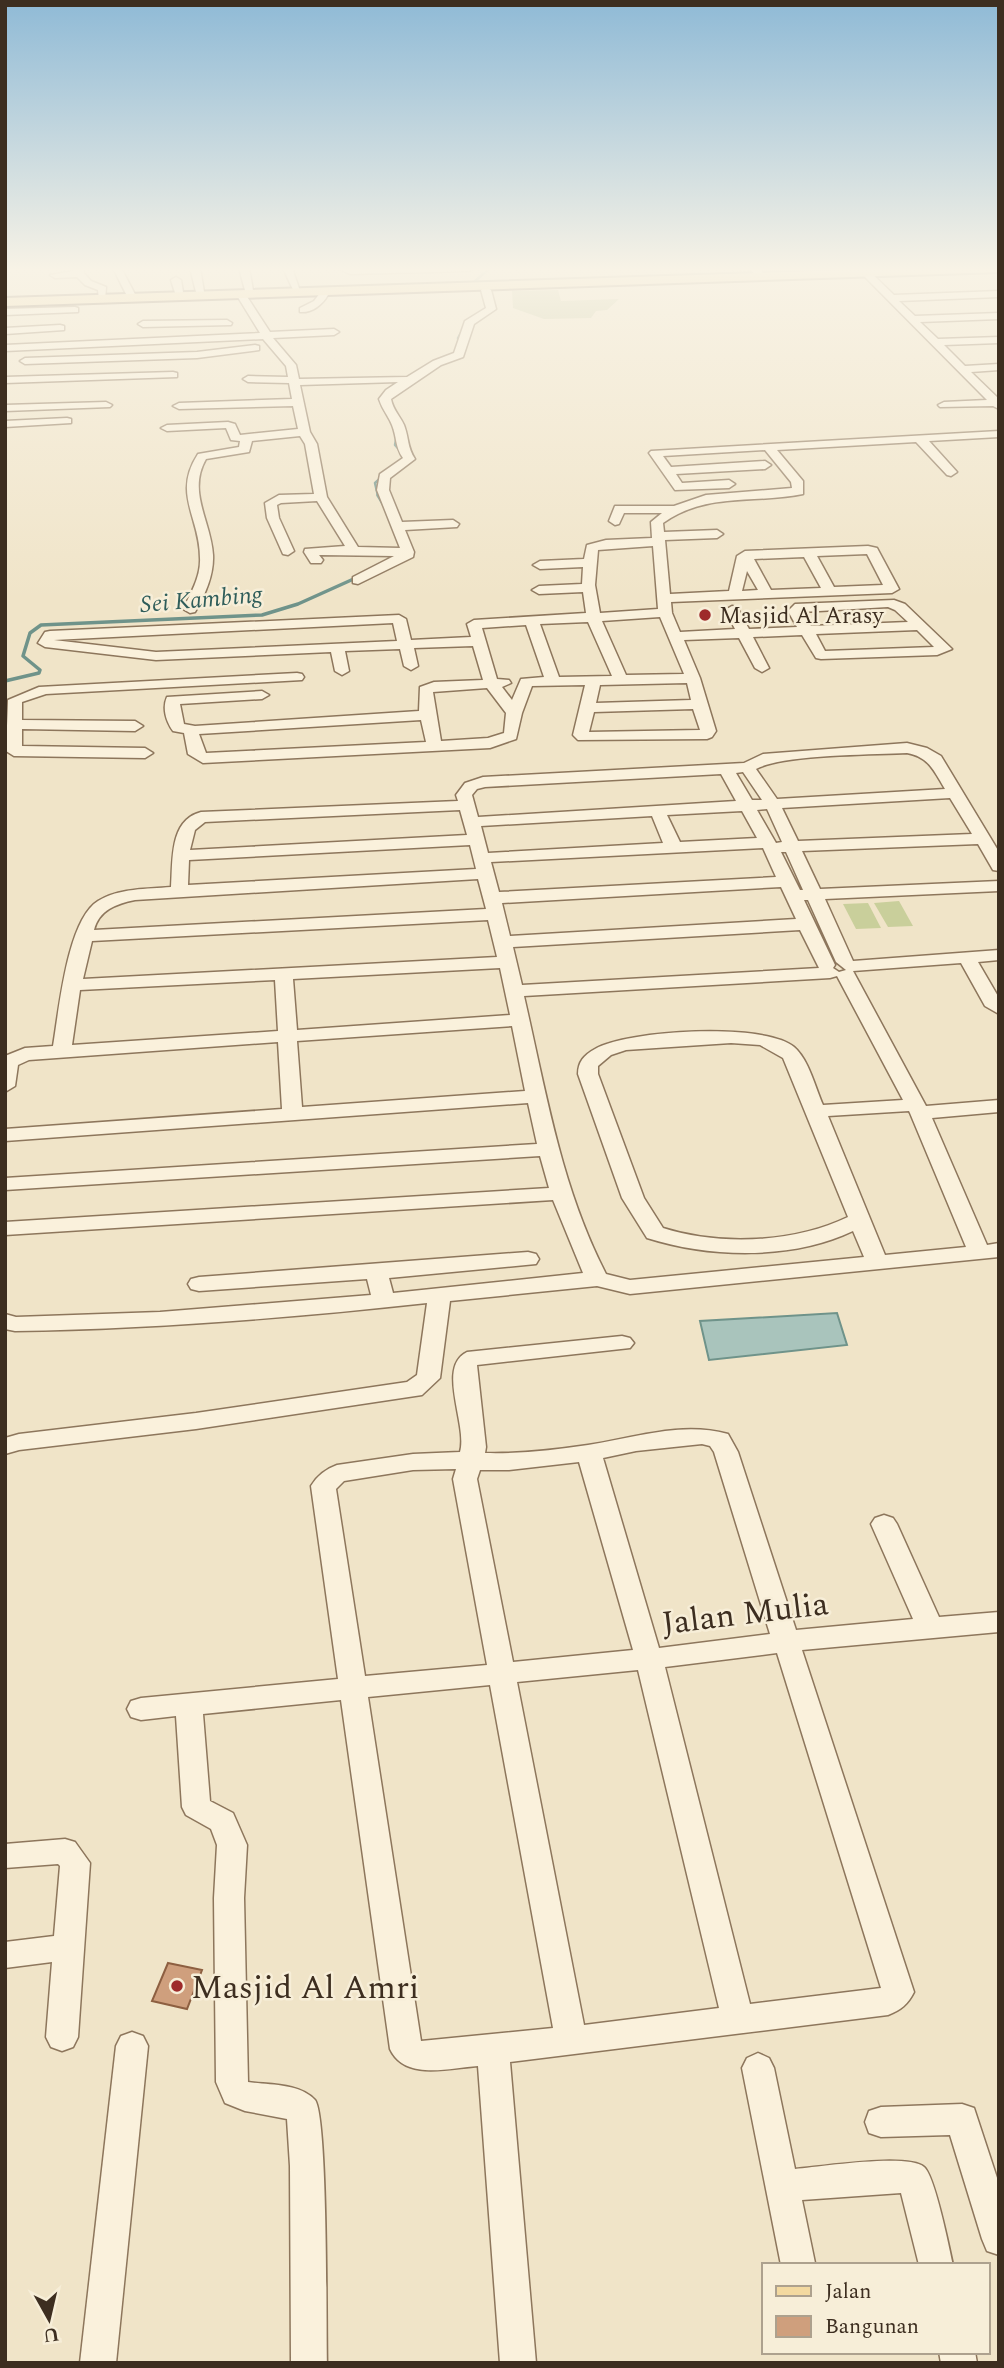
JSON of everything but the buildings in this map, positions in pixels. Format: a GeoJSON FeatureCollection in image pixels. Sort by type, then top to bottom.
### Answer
{"type":"FeatureCollection","features":[{"type":"Feature","properties":{"kind":"street"},"geometry":{"type":"LineString","coordinates":[[5,380],[55,379]]}},
{"type":"Feature","properties":{"kind":"street"},"geometry":{"type":"LineString","coordinates":[[248,379],[404,379]]}},
{"type":"Feature","properties":{"kind":"street"},"geometry":{"type":"LineString","coordinates":[[406,552],[383,482],[384,478],[409,459],[401,447],[400,429],[389,414],[385,399],[390,392],[412,379]]}},
{"type":"Feature","properties":{"kind":"street"},"geometry":{"type":"LineString","coordinates":[[971,379],[997,404]]}},
{"type":"Feature","properties":{"kind":"street"},"geometry":{"type":"LineString","coordinates":[[295,381],[304,432],[311,444],[321,497],[353,549]]}},
{"type":"Feature","properties":{"kind":"street"},"geometry":{"type":"LineString","coordinates":[[179,406],[299,402]]}},
{"type":"Feature","properties":{"kind":"street"},"geometry":{"type":"LineString","coordinates":[[965,436],[944,408],[997,404]]}},
{"type":"Feature","properties":{"kind":"street"},"geometry":{"type":"LineString","coordinates":[[5,408],[106,405]]}},
{"type":"Feature","properties":{"kind":"street"},"geometry":{"type":"LineString","coordinates":[[5,424],[67,421]]}},
{"type":"Feature","properties":{"kind":"street"},"geometry":{"type":"LineString","coordinates":[[167,428],[228,425],[236,439],[304,432]]}},
{"type":"Feature","properties":{"kind":"street"},"geometry":{"type":"LineString","coordinates":[[780,481],[681,487],[656,453],[999,433]]}},
{"type":"Feature","properties":{"kind":"street"},"geometry":{"type":"LineString","coordinates":[[190,609],[205,580],[207,555],[193,502],[194,471],[202,456],[245,450],[246,438]]}},
{"type":"Feature","properties":{"kind":"street"},"geometry":{"type":"LineString","coordinates":[[919,438],[951,472]]}},
{"type":"Feature","properties":{"kind":"street"},"geometry":{"type":"LineString","coordinates":[[657,533],[610,521],[619,509],[672,509],[717,498],[799,491],[797,481],[767,446]]}},
{"type":"Feature","properties":{"kind":"street"},"geometry":{"type":"LineString","coordinates":[[668,471],[765,465]]}},
{"type":"Feature","properties":{"kind":"street"},"geometry":{"type":"LineString","coordinates":[[288,551],[272,518],[271,503],[279,499],[321,497]]}},
{"type":"Feature","properties":{"kind":"street"},"geometry":{"type":"LineString","coordinates":[[593,680],[581,735],[583,737],[707,734],[693,678],[665,613],[657,533],[672,509]]}},
{"type":"Feature","properties":{"kind":"street"},"geometry":{"type":"LineString","coordinates":[[399,526],[453,524]]}},
{"type":"Feature","properties":{"kind":"street"},"geometry":{"type":"LineString","coordinates":[[621,680],[591,617],[589,563],[592,548],[657,533],[717,534]]}},
{"type":"Feature","properties":{"kind":"street"},"geometry":{"type":"LineString","coordinates":[[316,560],[310,552],[353,549],[382,553],[406,552]]}},
{"type":"Feature","properties":{"kind":"street"},"geometry":{"type":"LineString","coordinates":[[663,597],[892,589],[870,550],[745,555],[742,556],[734,594]]}},
{"type":"Feature","properties":{"kind":"street"},"geometry":{"type":"LineString","coordinates":[[358,580],[400,560],[406,552]]}},
{"type":"Feature","properties":{"kind":"street"},"geometry":{"type":"LineString","coordinates":[[808,552],[830,592]]}},
{"type":"Feature","properties":{"kind":"street"},"geometry":{"type":"LineString","coordinates":[[745,555],[766,593]]}},
{"type":"Feature","properties":{"kind":"street"},"geometry":{"type":"LineString","coordinates":[[540,565],[589,563]]}},
{"type":"Feature","properties":{"kind":"street"},"geometry":{"type":"LineString","coordinates":[[539,590],[590,589]]}},
{"type":"Feature","properties":{"kind":"street"},"geometry":{"type":"LineString","coordinates":[[889,603],[900,607],[945,649],[937,652],[825,660],[807,630],[795,611],[797,608],[889,603]]}},
{"type":"Feature","properties":{"kind":"street"},"geometry":{"type":"LineString","coordinates":[[732,610],[762,668]]}},
{"type":"Feature","properties":{"kind":"street"},"geometry":{"type":"LineString","coordinates":[[514,713],[491,683],[476,623],[665,613]]}},
{"type":"Feature","properties":{"kind":"street"},"geometry":{"type":"LineString","coordinates":[[411,666],[406,645],[399,619],[50,635],[45,643],[156,656],[406,645],[479,641]]}},
{"type":"Feature","properties":{"kind":"street"},"geometry":{"type":"LineString","coordinates":[[532,621],[553,681]]}},
{"type":"Feature","properties":{"kind":"street"},"geometry":{"type":"LineString","coordinates":[[676,636],[921,626]]}},
{"type":"Feature","properties":{"kind":"street"},"geometry":{"type":"LineString","coordinates":[[337,648],[342,671]]}},
{"type":"Feature","properties":{"kind":"street"},"geometry":{"type":"LineString","coordinates":[[155,683],[156,656]]}},
{"type":"Feature","properties":{"kind":"street"},"geometry":{"type":"LineString","coordinates":[[145,753],[14,751],[15,700],[44,690],[297,677]]}},
{"type":"Feature","properties":{"kind":"street"},"geometry":{"type":"LineString","coordinates":[[435,747],[424,692],[428,688],[491,683],[693,678]]}},
{"type":"Feature","properties":{"kind":"street"},"geometry":{"type":"LineString","coordinates":[[192,730],[196,754],[203,758],[435,747],[505,740],[510,736],[514,713],[526,682]]}},
{"type":"Feature","properties":{"kind":"street"},"geometry":{"type":"LineString","coordinates":[[25,695],[126,696]]}},
{"type":"Feature","properties":{"kind":"street"},"geometry":{"type":"LineString","coordinates":[[262,695],[172,700],[173,717],[178,728],[192,730],[427,715]]}},
{"type":"Feature","properties":{"kind":"street"},"geometry":{"type":"LineString","coordinates":[[588,708],[699,704]]}},
{"type":"Feature","properties":{"kind":"street"},"geometry":{"type":"LineString","coordinates":[[15,724],[135,726]]}},
{"type":"Feature","properties":{"kind":"street"},"geometry":{"type":"LineString","coordinates":[[597,1279],[578,1241],[549,1149],[535,1096],[514,991],[464,795],[467,789],[483,782],[726,769],[747,767],[753,762],[781,757],[907,748],[922,751],[935,759],[980,839],[999,866]]}},
{"type":"Feature","properties":{"kind":"street"},"geometry":{"type":"LineString","coordinates":[[747,767],[772,803],[815,894],[840,968]]}},
{"type":"Feature","properties":{"kind":"street"},"geometry":{"type":"LineString","coordinates":[[5,1321],[15,1324],[94,1322],[309,1308],[597,1279],[630,1287],[989,1251],[918,1109],[840,968],[805,924],[769,845],[726,769]]}},
{"type":"Feature","properties":{"kind":"street"},"geometry":{"type":"LineString","coordinates":[[62,1050],[72,985],[89,916],[99,905],[123,897],[179,891],[657,810],[955,793]]}},
{"type":"Feature","properties":{"kind":"street"},"geometry":{"type":"LineString","coordinates":[[657,810],[674,848]]}},
{"type":"Feature","properties":{"kind":"street"},"geometry":{"type":"LineString","coordinates":[[179,891],[183,836],[193,820],[215,814],[476,840],[674,848],[769,845],[793,847],[980,839]]}},
{"type":"Feature","properties":{"kind":"street"},"geometry":{"type":"LineString","coordinates":[[183,855],[476,840]]}},
{"type":"Feature","properties":{"kind":"street"},"geometry":{"type":"LineString","coordinates":[[84,936],[492,906],[791,889],[815,894],[999,886]]}},
{"type":"Feature","properties":{"kind":"street"},"geometry":{"type":"LineString","coordinates":[[501,942],[805,924]]}},
{"type":"Feature","properties":{"kind":"street"},"geometry":{"type":"LineString","coordinates":[[514,991],[999,955]]}},
{"type":"Feature","properties":{"kind":"street"},"geometry":{"type":"LineString","coordinates":[[965,957],[992,1002],[999,1008]]}},
{"type":"Feature","properties":{"kind":"street"},"geometry":{"type":"LineString","coordinates":[[72,985],[506,962]]}},
{"type":"Feature","properties":{"kind":"street"},"geometry":{"type":"LineString","coordinates":[[284,974],[292,1114]]}},
{"type":"Feature","properties":{"kind":"street"},"geometry":{"type":"LineString","coordinates":[[5,1086],[7,1067],[13,1058],[25,1054],[520,1020]]}},
{"type":"Feature","properties":{"kind":"street"},"geometry":{"type":"LineString","coordinates":[[859,1220],[822,1236],[744,1244],[689,1243],[654,1233],[633,1198],[588,1073],[588,1065],[596,1055],[608,1049],[657,1041],[722,1037],[759,1040],[775,1044],[789,1052],[817,1111],[877,1262]]}},
{"type":"Feature","properties":{"kind":"street"},"geometry":{"type":"LineString","coordinates":[[5,1135],[535,1096]]}},
{"type":"Feature","properties":{"kind":"street"},"geometry":{"type":"LineString","coordinates":[[817,1111],[999,1106]]}},
{"type":"Feature","properties":{"kind":"street"},"geometry":{"type":"LineString","coordinates":[[5,1184],[549,1149]]}},
{"type":"Feature","properties":{"kind":"street"},"geometry":{"type":"LineString","coordinates":[[5,1229],[562,1193]]}},
{"type":"Feature","properties":{"kind":"street"},"geometry":{"type":"LineString","coordinates":[[200,1284],[528,1259]]}},
{"type":"Feature","properties":{"kind":"street"},"geometry":{"type":"LineString","coordinates":[[377,1272],[383,1300]]}},
{"type":"Feature","properties":{"kind":"street"},"geometry":{"type":"LineString","coordinates":[[5,1446],[19,1442],[196,1422],[414,1388],[428,1378],[440,1294]]}},
{"type":"Feature","properties":{"kind":"street"},"geometry":{"type":"LineString","coordinates":[[571,2040],[465,1479],[474,1447],[474,1433],[464,1369],[467,1361],[475,1357],[622,1343]]}},
{"type":"Feature","properties":{"kind":"street"},"geometry":{"type":"LineString","coordinates":[[702,1436],[719,1440],[726,1452],[788,1642],[898,1992],[888,2001],[493,2050],[425,2056],[411,2054],[406,2049],[323,1486],[337,1474],[413,1462],[470,1461],[509,1462],[702,1436]]}},
{"type":"Feature","properties":{"kind":"street"},"geometry":{"type":"LineString","coordinates":[[589,1453],[649,1659],[738,2020]]}},
{"type":"Feature","properties":{"kind":"street"},"geometry":{"type":"LineString","coordinates":[[884,1524],[930,1627]]}},
{"type":"Feature","properties":{"kind":"street","name":"Jalan Mulia"},"geometry":{"type":"LineString","coordinates":[[141,1709],[999,1622]]}},
{"type":"Feature","properties":{"kind":"street"},"geometry":{"type":"LineString","coordinates":[[189,1705],[196,1807],[223,1821],[232,1844],[229,1898],[232,2082],[237,2093],[293,2102],[303,2111],[307,2166],[309,2363]]}},
{"type":"Feature","properties":{"kind":"street"},"geometry":{"type":"LineString","coordinates":[[5,1856],[60,1851],[70,1853],[75,1863],[62,2037]]}},
{"type":"Feature","properties":{"kind":"street"},"geometry":{"type":"LineString","coordinates":[[5,1955],[68,1947]]}},
{"type":"Feature","properties":{"kind":"street"},"geometry":{"type":"LineString","coordinates":[[98,2363],[132,2046]]}},
{"type":"Feature","properties":{"kind":"street"},"geometry":{"type":"LineString","coordinates":[[493,2050],[518,2363]]}},
{"type":"Feature","properties":{"kind":"street"},"geometry":{"type":"LineString","coordinates":[[758,2068],[799,2263]]}},
{"type":"Feature","properties":{"kind":"street"},"geometry":{"type":"LineString","coordinates":[[881,2122],[962,2119],[999,2239]]}},
{"type":"Feature","properties":{"kind":"street"},"geometry":{"type":"LineString","coordinates":[[782,2186],[878,2177],[911,2177],[915,2182],[935,2263]]}},
{"type":"Feature","properties":{"kind":"green space"},"geometry":{"type":"Polygon","coordinates":[[[899,901],[913,926],[888,927],[874,903],[899,901]]]}},
{"type":"Feature","properties":{"kind":"green space"},"geometry":{"type":"Polygon","coordinates":[[[868,903],[881,928],[856,929],[843,904],[868,903]]]}},
{"type":"Feature","properties":{"kind":"water"},"geometry":{"type":"Polygon","coordinates":[[[837,1313],[847,1345],[709,1360],[700,1321],[837,1313]]]}},
{"type":"Feature","properties":{"kind":"waterway","name":"Sei Kambing"},"geometry":{"type":"LineString","coordinates":[[383,408],[394,425]]}},
{"type":"Feature","properties":{"kind":"waterway","name":"Sei Kambing"},"geometry":{"type":"LineString","coordinates":[[397,434],[395,445],[404,455]]}},
{"type":"Feature","properties":{"kind":"waterway","name":"Sei Kambing"},"geometry":{"type":"LineString","coordinates":[[378,496],[375,483],[384,475]]}},
{"type":"Feature","properties":{"kind":"waterway","name":"Sei Kambing"},"geometry":{"type":"LineString","coordinates":[[378,495],[385,507]]}},
{"type":"Feature","properties":{"kind":"waterway","name":"Sei Kambing"},"geometry":{"type":"LineString","coordinates":[[5,681],[39,673],[40,670],[23,656],[30,633],[41,625],[262,615],[298,604],[358,577]]}},
{"type":"Feature","properties":{"kind":"place","name":"Masjid Al Arasy"},"geometry":{"type":"Point","coordinates":[705,615]}},
{"type":"Feature","properties":{"kind":"place","name":"Masjid Al Amri"},"geometry":{"type":"Point","coordinates":[177,1986]}}]}
